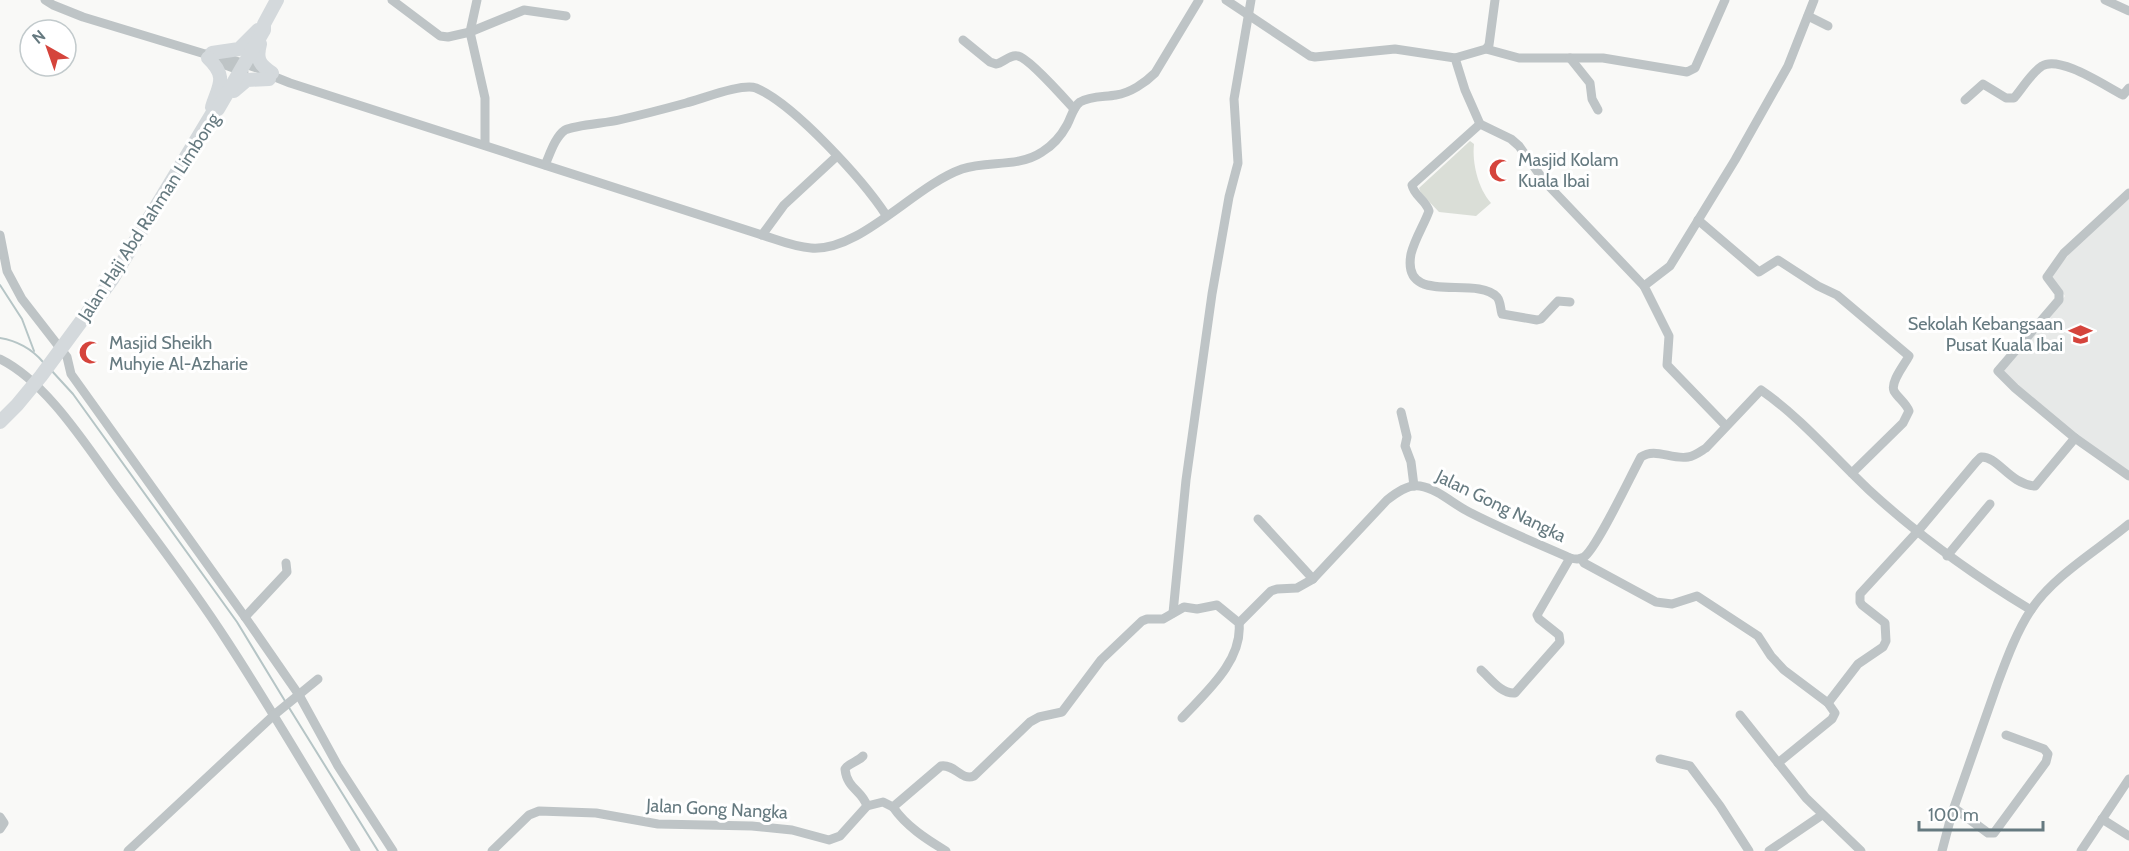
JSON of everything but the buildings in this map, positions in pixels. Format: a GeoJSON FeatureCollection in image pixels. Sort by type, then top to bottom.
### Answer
{"type":"FeatureCollection","features":[{"type":"Feature","properties":{"kind":"street"},"geometry":{"type":"LineString","coordinates":[[45,0],[83,17],[208,55],[762,235],[802,247],[824,248],[848,241],[917,193],[963,169],[1020,162],[1037,155],[1053,144],[1074,109],[1086,99],[1121,94],[1151,77],[1199,0]]}},
{"type":"Feature","properties":{"kind":"street"},"geometry":{"type":"LineString","coordinates":[[215,109],[277,0]]}},
{"type":"Feature","properties":{"kind":"street"},"geometry":{"type":"LineString","coordinates":[[392,0],[440,36],[448,37],[470,32],[524,10],[566,16]]}},
{"type":"Feature","properties":{"kind":"street"},"geometry":{"type":"LineString","coordinates":[[477,0],[470,32],[485,99],[485,145]]}},
{"type":"Feature","properties":{"kind":"street"},"geometry":{"type":"LineString","coordinates":[[1226,0],[1310,56],[1315,57],[1395,49],[1455,58],[1486,49],[1520,58],[1604,58],[1687,72],[1695,68],[1725,0]]}},
{"type":"Feature","properties":{"kind":"street"},"geometry":{"type":"LineString","coordinates":[[1173,613],[1186,480],[1212,294],[1229,196],[1238,163],[1234,99],[1251,0]]}},
{"type":"Feature","properties":{"kind":"street"},"geometry":{"type":"LineString","coordinates":[[1486,49],[1490,43],[1495,0]]}},
{"type":"Feature","properties":{"kind":"street"},"geometry":{"type":"LineString","coordinates":[[1644,286],[1670,266],[1735,160],[1788,66],[1814,0]]}},
{"type":"Feature","properties":{"kind":"street"},"geometry":{"type":"LineString","coordinates":[[2105,0],[2129,11]]}},
{"type":"Feature","properties":{"kind":"street"},"geometry":{"type":"LineString","coordinates":[[1808,16],[1828,26]]}},
{"type":"Feature","properties":{"kind":"street"},"geometry":{"type":"LineString","coordinates":[[208,55],[239,49],[263,27]]}},
{"type":"Feature","properties":{"kind":"street"},"geometry":{"type":"LineString","coordinates":[[263,27],[257,55],[258,61],[272,77]]}},
{"type":"Feature","properties":{"kind":"street"},"geometry":{"type":"LineString","coordinates":[[963,40],[990,62],[996,64],[1015,55],[1019,56],[1074,109]]}},
{"type":"Feature","properties":{"kind":"street"},"geometry":{"type":"LineString","coordinates":[[208,55],[221,76],[215,109]]}},
{"type":"Feature","properties":{"kind":"street"},"geometry":{"type":"LineString","coordinates":[[1455,58],[1465,90],[1480,124],[1519,146],[1545,182],[1644,286],[1669,336],[1667,365],[1726,426]]}},
{"type":"Feature","properties":{"kind":"street"},"geometry":{"type":"LineString","coordinates":[[1570,58],[1590,83],[1592,99],[1598,110]]}},
{"type":"Feature","properties":{"kind":"street"},"geometry":{"type":"LineString","coordinates":[[1965,100],[1983,84],[2006,98],[2014,98],[2040,67],[2054,62],[2071,68],[2123,95],[2129,88]]}},
{"type":"Feature","properties":{"kind":"street"},"geometry":{"type":"LineString","coordinates":[[215,109],[242,82],[272,77]]}},
{"type":"Feature","properties":{"kind":"street"},"geometry":{"type":"LineString","coordinates":[[545,165],[558,137],[566,129],[619,120],[714,96],[741,86],[755,87],[791,111],[867,188],[886,215]]}},
{"type":"Feature","properties":{"kind":"street","name":"Jalan Haji Abd Rahman Limbong"},"geometry":{"type":"LineString","coordinates":[[0,422],[38,381],[113,278],[215,109]]}},
{"type":"Feature","properties":{"kind":"street"},"geometry":{"type":"LineString","coordinates":[[1480,124],[1412,185],[1429,210],[1411,255],[1412,275],[1415,279],[1432,286],[1489,291],[1499,300],[1502,314],[1529,319],[1541,319],[1558,301],[1570,302]]}},
{"type":"Feature","properties":{"kind":"street"},"geometry":{"type":"LineString","coordinates":[[762,235],[784,205],[837,156]]}},
{"type":"Feature","properties":{"kind":"street"},"geometry":{"type":"LineString","coordinates":[[2129,193],[2064,253],[2047,276],[2059,293],[2059,300],[1998,370],[2015,388],[2076,438],[2129,476]]}},
{"type":"Feature","properties":{"kind":"street"},"geometry":{"type":"LineString","coordinates":[[1698,220],[1759,272],[1778,260],[1818,286],[1837,295],[1909,356],[1893,385],[1894,392],[1909,411],[1903,423],[1852,473]]}},
{"type":"Feature","properties":{"kind":"street"},"geometry":{"type":"LineString","coordinates":[[0,235],[7,271],[22,299],[59,353],[69,359],[70,373],[245,617],[298,696],[338,766],[393,851]]}},
{"type":"Feature","properties":{"kind":"street"},"geometry":{"type":"LineString","coordinates":[[0,359],[38,381],[177,569],[276,713],[356,851]]}},
{"type":"Feature","properties":{"kind":"street","name":"Jalan Gong Nangka"},"geometry":{"type":"LineString","coordinates":[[1241,620],[1270,591],[1297,588],[1313,579],[1387,500],[1399,491],[1414,486],[1432,490],[1467,512],[1570,558],[1584,557],[1595,543],[1641,457],[1653,452],[1670,457],[1688,457],[1706,448],[1761,390],[1895,513],[1947,556],[2031,610]]}},
{"type":"Feature","properties":{"kind":"street"},"geometry":{"type":"LineString","coordinates":[[1401,412],[1414,486]]}},
{"type":"Feature","properties":{"kind":"street"},"geometry":{"type":"LineString","coordinates":[[1828,703],[1858,664],[1883,647],[1886,641],[1885,623],[1862,605],[1860,594],[1918,531],[1962,477],[1981,458],[1992,459],[2015,480],[2035,486],[2076,438]]}},
{"type":"Feature","properties":{"kind":"street"},"geometry":{"type":"LineString","coordinates":[[1947,556],[1990,504]]}},
{"type":"Feature","properties":{"kind":"street"},"geometry":{"type":"LineString","coordinates":[[1258,519],[1313,579]]}},
{"type":"Feature","properties":{"kind":"street"},"geometry":{"type":"LineString","coordinates":[[1942,851],[1954,808],[2005,663],[2031,610],[2067,572],[2129,524]]}},
{"type":"Feature","properties":{"kind":"street"},"geometry":{"type":"LineString","coordinates":[[1481,670],[1503,690],[1515,693],[1560,642],[1559,635],[1539,620],[1537,615],[1570,558]]}},
{"type":"Feature","properties":{"kind":"street"},"geometry":{"type":"LineString","coordinates":[[1581,558],[1584,563],[1656,602],[1672,604],[1697,596],[1758,636],[1771,656],[1784,670],[1828,703],[1835,712],[1832,719],[1778,763]]}},
{"type":"Feature","properties":{"kind":"street"},"geometry":{"type":"LineString","coordinates":[[245,617],[287,572],[286,563]]}},
{"type":"Feature","properties":{"kind":"street"},"geometry":{"type":"LineString","coordinates":[[892,807],[941,766],[951,767],[964,777],[974,776],[1030,722],[1039,717],[1062,712],[1101,660],[1139,623],[1147,619],[1163,619],[1184,607],[1197,609],[1215,604],[1241,620],[1235,649],[1224,670],[1182,718]]}},
{"type":"Feature","properties":{"kind":"street"},"geometry":{"type":"LineString","coordinates":[[128,851],[276,713],[318,679]]}},
{"type":"Feature","properties":{"kind":"street"},"geometry":{"type":"LineString","coordinates":[[1740,715],[1822,815],[1861,851]]}},
{"type":"Feature","properties":{"kind":"street"},"geometry":{"type":"LineString","coordinates":[[1954,808],[1988,833],[1994,833],[2046,762],[2048,754],[2044,749],[2006,735]]}},
{"type":"Feature","properties":{"kind":"street"},"geometry":{"type":"LineString","coordinates":[[863,756],[857,762],[846,766],[845,775],[849,785],[864,797],[867,806],[883,802],[892,807],[903,820],[929,841],[946,851]]}},
{"type":"Feature","properties":{"kind":"street"},"geometry":{"type":"LineString","coordinates":[[1660,759],[1690,766],[1720,806],[1749,851]]}},
{"type":"Feature","properties":{"kind":"street"},"geometry":{"type":"LineString","coordinates":[[2081,851],[2129,779]]}},
{"type":"Feature","properties":{"kind":"street","name":"Jalan Gong Nangka"},"geometry":{"type":"LineString","coordinates":[[492,851],[529,815],[539,811],[596,813],[658,824],[752,826],[792,830],[829,840],[840,836],[867,806]]}},
{"type":"Feature","properties":{"kind":"street"},"geometry":{"type":"LineString","coordinates":[[1769,851],[1822,815]]}},
{"type":"Feature","properties":{"kind":"street"},"geometry":{"type":"LineString","coordinates":[[0,817],[4,823],[0,829]]}},
{"type":"Feature","properties":{"kind":"street"},"geometry":{"type":"LineString","coordinates":[[2102,819],[2129,836]]}},
{"type":"Feature","properties":{"kind":"shaded area"},"geometry":{"type":"Polygon","coordinates":[[[1470,141],[1474,144],[1475,167],[1479,183],[1491,203],[1476,216],[1439,212],[1419,188],[1470,141]]]}},
{"type":"Feature","properties":{"kind":"shaded area","name":"Sekolah Kebangsaan Pusat Kuala Ibai"},"geometry":{"type":"Polygon","coordinates":[[[2129,198],[2129,471],[2078,436],[1999,372],[2065,296],[2049,279],[2075,247],[2129,198]]]}},
{"type":"Feature","properties":{"kind":"waterway"},"geometry":{"type":"LineString","coordinates":[[0,285],[22,319],[34,351]]}},
{"type":"Feature","properties":{"kind":"waterway"},"geometry":{"type":"LineString","coordinates":[[0,338],[24,346],[43,362]]}},
{"type":"Feature","properties":{"kind":"waterway"},"geometry":{"type":"LineString","coordinates":[[51,370],[73,394],[237,622],[285,701]]}},
{"type":"Feature","properties":{"kind":"waterway"},"geometry":{"type":"LineString","coordinates":[[288,706],[378,851]]}},
{"type":"Feature","properties":{"kind":"place","name":"Masjid Kolam Kuala Ibai"},"geometry":{"type":"Point","coordinates":[1500,170]}},
{"type":"Feature","properties":{"kind":"place","name":"Sekolah Kebangsaan Pusat Kuala Ibai"},"geometry":{"type":"Point","coordinates":[2081,334]}},
{"type":"Feature","properties":{"kind":"place","name":"Masjid Sheikh Muhyie Al-Azharie"},"geometry":{"type":"Point","coordinates":[91,353]}}]}
